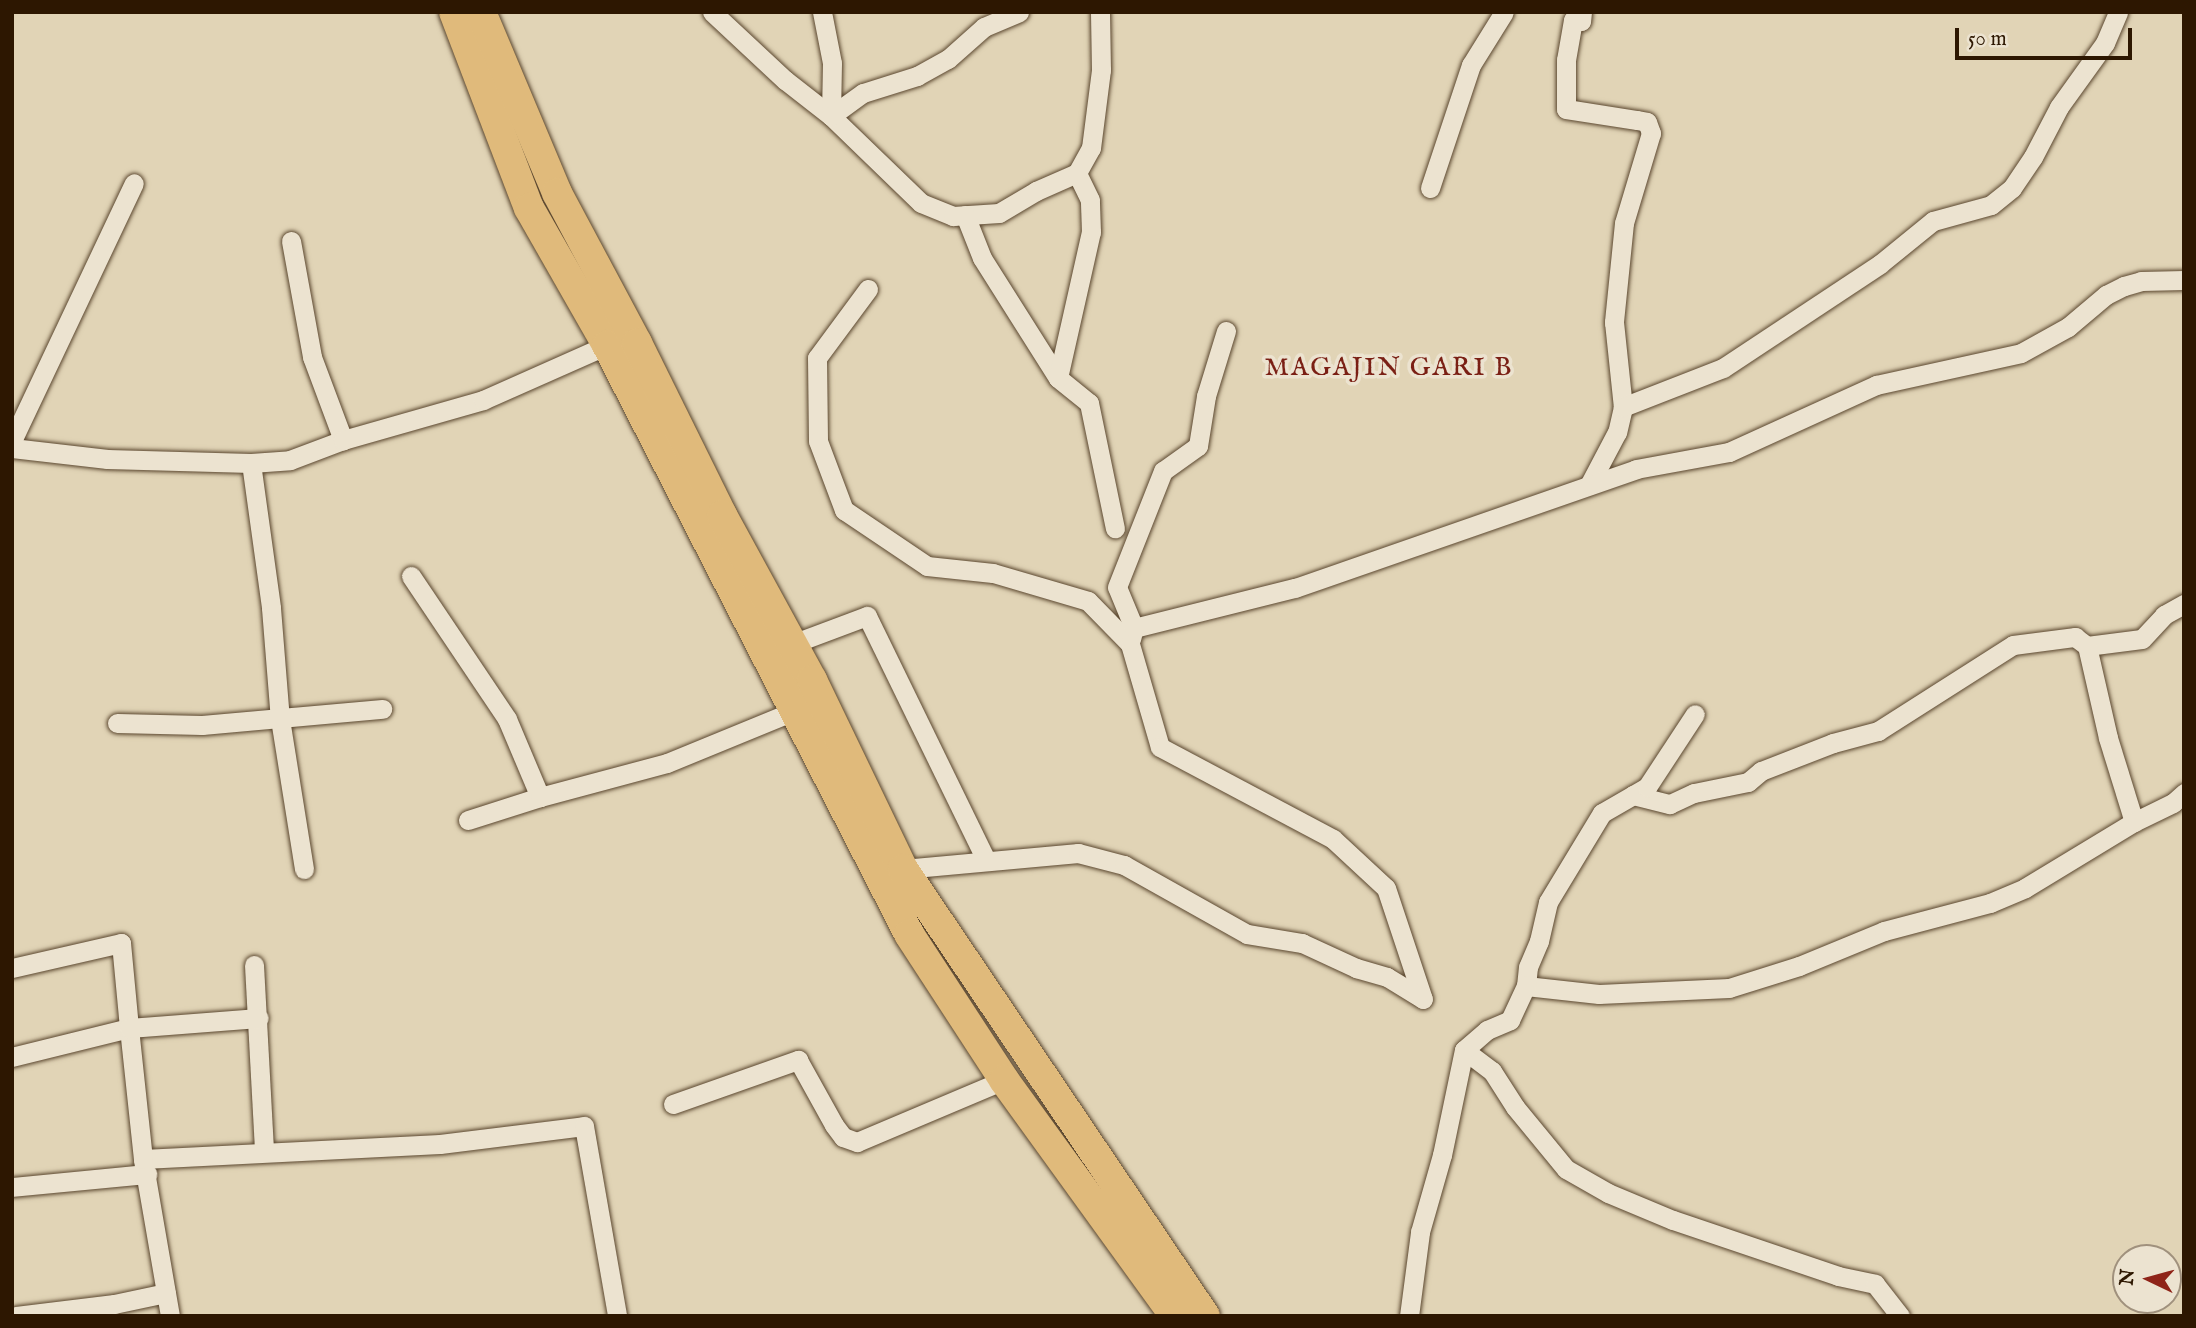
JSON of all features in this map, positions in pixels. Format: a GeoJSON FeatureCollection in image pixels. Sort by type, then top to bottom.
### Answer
{"type":"FeatureCollection","features":[{"type":"Feature","properties":{"kind":"main road"},"geometry":{"type":"LineString","coordinates":[[454,12],[479,30],[557,193],[792,644],[903,869],[1205,1316]]}},
{"type":"Feature","properties":{"kind":"main road"},"geometry":{"type":"LineString","coordinates":[[479,30],[529,208],[607,345],[909,934],[1004,1080],[1175,1316]]}},
{"type":"Feature","properties":{"kind":"street"},"geometry":{"type":"LineString","coordinates":[[712,12],[785,80],[831,116],[921,203],[953,216],[999,213],[1036,191],[1077,173],[1091,148],[1101,70],[1100,12]]}},
{"type":"Feature","properties":{"kind":"street"},"geometry":{"type":"LineString","coordinates":[[822,12],[832,62],[831,116]]}},
{"type":"Feature","properties":{"kind":"street"},"geometry":{"type":"LineString","coordinates":[[831,116],[863,93],[917,76],[948,59],[984,27],[1019,12]]}},
{"type":"Feature","properties":{"kind":"street"},"geometry":{"type":"LineString","coordinates":[[1430,188],[1471,65],[1504,12]]}},
{"type":"Feature","properties":{"kind":"street"},"geometry":{"type":"LineString","coordinates":[[1582,12],[1581,21],[1573,20],[1566,60],[1566,109],[1647,122],[1651,133],[1625,223],[1614,322],[1623,407],[1617,432],[1589,485]]}},
{"type":"Feature","properties":{"kind":"street"},"geometry":{"type":"LineString","coordinates":[[1623,407],[1723,368],[1880,264],[1933,221],[1991,205],[2012,188],[2034,157],[2059,107],[2105,43],[2118,12]]}},
{"type":"Feature","properties":{"kind":"street"},"geometry":{"type":"LineString","coordinates":[[1058,378],[1091,232],[1090,200],[1077,173]]}},
{"type":"Feature","properties":{"kind":"street"},"geometry":{"type":"LineString","coordinates":[[12,441],[134,183]]}},
{"type":"Feature","properties":{"kind":"street"},"geometry":{"type":"LineString","coordinates":[[965,215],[982,258],[1058,378],[1089,403],[1115,528]]}},
{"type":"Feature","properties":{"kind":"street"},"geometry":{"type":"LineString","coordinates":[[290,241],[312,357],[343,440]]}},
{"type":"Feature","properties":{"kind":"street"},"geometry":{"type":"LineString","coordinates":[[1132,636],[1295,588],[1589,485],[1648,467],[1729,452],[1876,385],[2021,353],[2068,327],[2106,295],[2124,286],[2141,281],[2184,279]]}},
{"type":"Feature","properties":{"kind":"street"},"geometry":{"type":"LineString","coordinates":[[868,289],[817,358],[818,441],[844,510],[927,566],[993,572],[1088,601],[1132,636]]}},
{"type":"Feature","properties":{"kind":"street"},"geometry":{"type":"LineString","coordinates":[[903,869],[1078,853],[1124,865],[1247,934],[1302,943],[1356,968],[1387,977],[1423,999],[1386,888],[1333,839],[1160,747],[1117,587],[1163,471],[1198,446],[1206,396],[1226,331]]}},
{"type":"Feature","properties":{"kind":"street"},"geometry":{"type":"LineString","coordinates":[[12,448],[107,459],[251,463],[290,460],[343,440],[483,400],[607,345]]}},
{"type":"Feature","properties":{"kind":"street"},"geometry":{"type":"LineString","coordinates":[[251,463],[271,608],[280,719],[304,869]]}},
{"type":"Feature","properties":{"kind":"street"},"geometry":{"type":"LineString","coordinates":[[411,576],[507,719],[540,797]]}},
{"type":"Feature","properties":{"kind":"street"},"geometry":{"type":"LineString","coordinates":[[2087,646],[2143,639],[2164,615],[2184,604]]}},
{"type":"Feature","properties":{"kind":"street"},"geometry":{"type":"LineString","coordinates":[[792,644],[866,616],[986,860]]}},
{"type":"Feature","properties":{"kind":"street"},"geometry":{"type":"LineString","coordinates":[[1633,796],[1670,804],[1693,793],[1748,782],[1761,771],[1833,743],[1878,731],[2013,645],[2075,637],[2087,646],[2108,738],[2134,822]]}},
{"type":"Feature","properties":{"kind":"street"},"geometry":{"type":"LineString","coordinates":[[117,723],[202,726],[382,709]]}},
{"type":"Feature","properties":{"kind":"street"},"geometry":{"type":"LineString","coordinates":[[468,820],[540,797],[667,763],[796,710]]}},
{"type":"Feature","properties":{"kind":"street"},"geometry":{"type":"LineString","coordinates":[[1409,1316],[1420,1232],[1442,1155],[1464,1050],[1487,1030],[1510,1020],[1526,986],[1528,967],[1539,942],[1548,902],[1602,813],[1647,788],[1668,760],[1695,714]]}},
{"type":"Feature","properties":{"kind":"street"},"geometry":{"type":"LineString","coordinates":[[1526,986],[1599,994],[1729,988],[1799,966],[1884,931],[1990,903],[2025,888],[2134,822],[2174,803],[2184,793]]}},
{"type":"Feature","properties":{"kind":"street"},"geometry":{"type":"LineString","coordinates":[[12,968],[121,943],[145,1166],[170,1316]]}},
{"type":"Feature","properties":{"kind":"street"},"geometry":{"type":"LineString","coordinates":[[254,965],[259,1018],[264,1151]]}},
{"type":"Feature","properties":{"kind":"street"},"geometry":{"type":"LineString","coordinates":[[12,1057],[129,1028],[259,1018]]}},
{"type":"Feature","properties":{"kind":"street"},"geometry":{"type":"LineString","coordinates":[[1464,1050],[1492,1071],[1532,1129],[1566,1169],[1608,1193],[1674,1220],[1838,1276],[1875,1284],[1900,1316]]}},
{"type":"Feature","properties":{"kind":"street"},"geometry":{"type":"LineString","coordinates":[[673,1104],[798,1060],[834,1125],[843,1137],[857,1142],[1004,1080]]}},
{"type":"Feature","properties":{"kind":"street"},"geometry":{"type":"LineString","coordinates":[[12,1187],[264,1151],[307,1152],[440,1144],[584,1126],[617,1316]]}},
{"type":"Feature","properties":{"kind":"street"},"geometry":{"type":"LineString","coordinates":[[16,1316],[75,1313],[166,1293]]}},
{"type":"Feature","properties":{"kind":"district","name":"MAGAJIN GARI B"},"geometry":{"type":"Point","coordinates":[1389,368]}}]}
